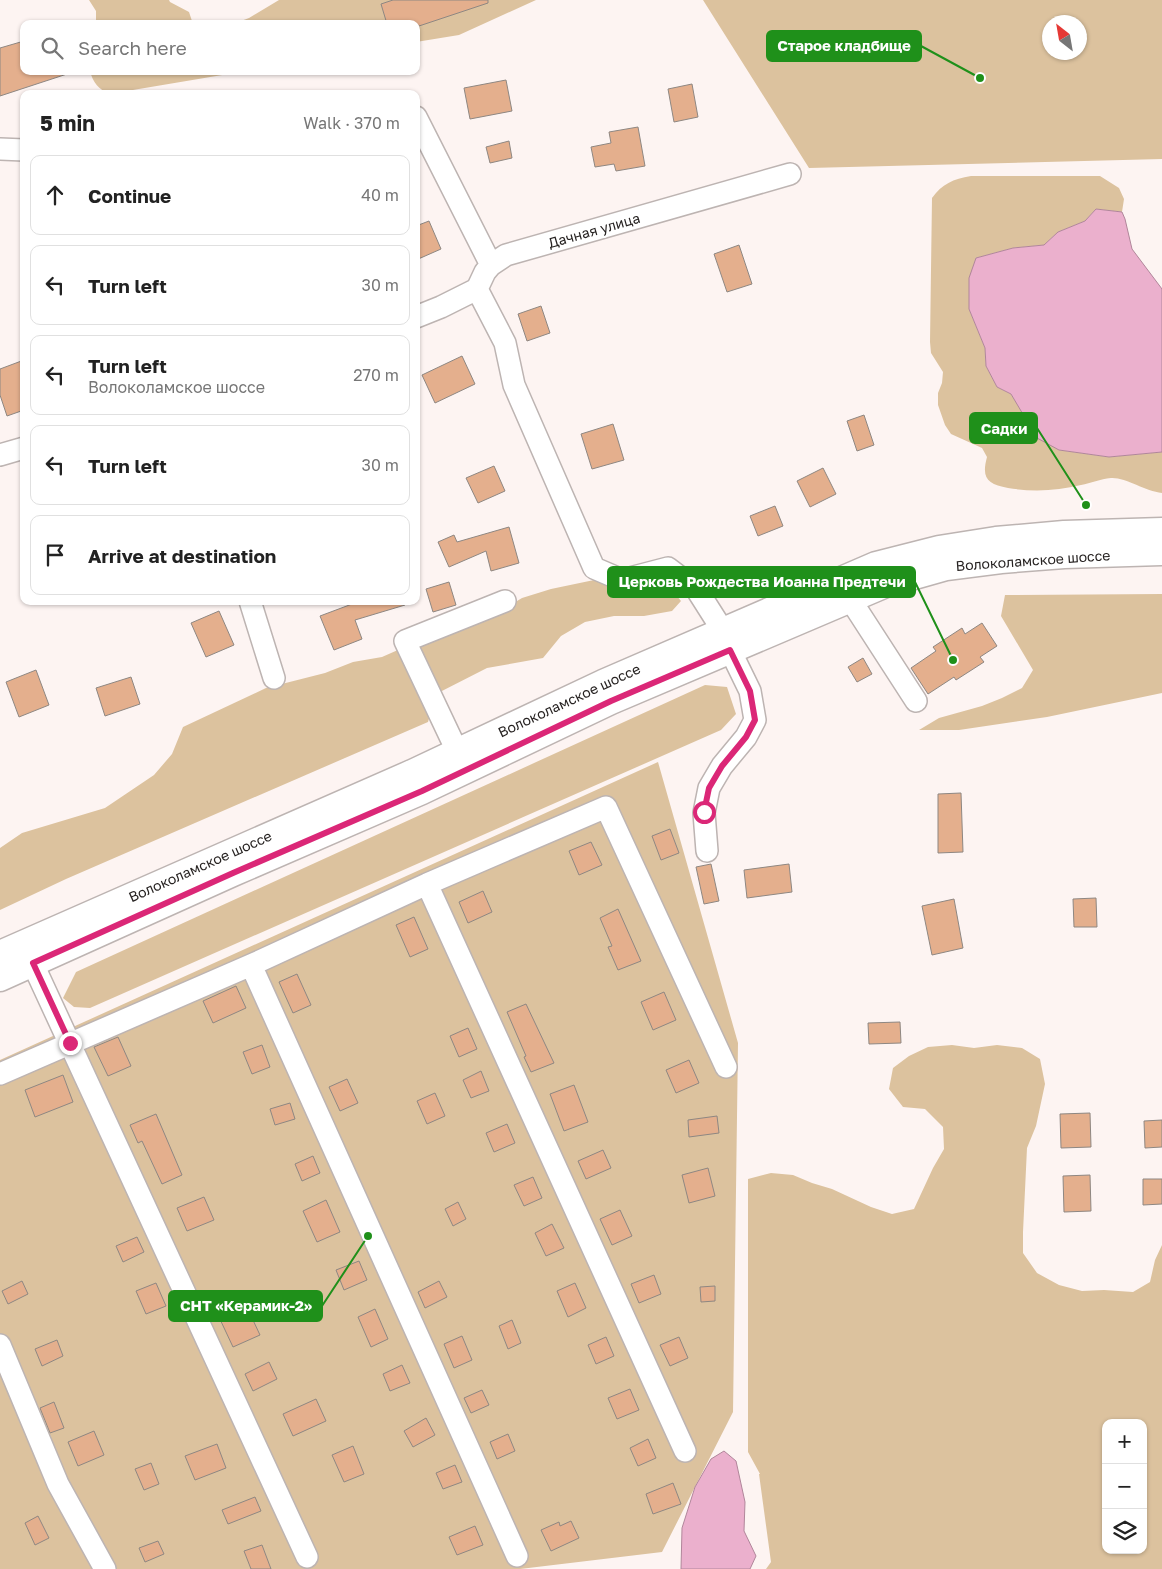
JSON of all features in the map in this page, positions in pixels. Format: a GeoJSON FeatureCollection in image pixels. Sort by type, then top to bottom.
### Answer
{"type":"FeatureCollection","features":[{"type":"Feature","properties":{"kind":"main road","name":"Волоколамское шоссе"},"geometry":{"type":"LineString","coordinates":[[29,953],[233,873],[422,791],[611,701],[876,565],[939,549],[996,540],[1064,534],[1162,531]]}},
{"type":"Feature","properties":{"kind":"main road","name":"Волоколамское шоссе"},"geometry":{"type":"LineString","coordinates":[[0,971],[29,953],[603,683],[850,599],[886,584],[946,566],[1064,555],[1162,552]]}},
{"type":"Feature","properties":{"kind":"street"},"geometry":{"type":"LineString","coordinates":[[420,125],[491,265],[485,272],[477,289],[420,315]]}},
{"type":"Feature","properties":{"kind":"street"},"geometry":{"type":"LineString","coordinates":[[0,149],[20,150]]}},
{"type":"Feature","properties":{"kind":"street","name":"Дачная улица"},"geometry":{"type":"LineString","coordinates":[[491,265],[506,255],[790,174]]}},
{"type":"Feature","properties":{"kind":"street"},"geometry":{"type":"LineString","coordinates":[[477,289],[505,343],[514,385],[594,568],[622,580],[668,568],[697,590],[727,641],[750,691],[755,720],[746,737],[722,766],[709,788],[704,812],[707,851]]}},
{"type":"Feature","properties":{"kind":"street"},"geometry":{"type":"LineString","coordinates":[[0,455],[20,449]]}},
{"type":"Feature","properties":{"kind":"street"},"geometry":{"type":"LineString","coordinates":[[850,599],[916,701]]}},
{"type":"Feature","properties":{"kind":"street"},"geometry":{"type":"LineString","coordinates":[[457,751],[405,641],[505,601]]}},
{"type":"Feature","properties":{"kind":"street"},"geometry":{"type":"LineString","coordinates":[[251,605],[274,678]]}},
{"type":"Feature","properties":{"kind":"street"},"geometry":{"type":"LineString","coordinates":[[0,1074],[251,965],[427,884],[606,807],[726,1067]]}},
{"type":"Feature","properties":{"kind":"street"},"geometry":{"type":"LineString","coordinates":[[427,884],[686,1451]]}},
{"type":"Feature","properties":{"kind":"street"},"geometry":{"type":"LineString","coordinates":[[29,953],[307,1558]]}},
{"type":"Feature","properties":{"kind":"street"},"geometry":{"type":"LineString","coordinates":[[251,965],[517,1556]]}},
{"type":"Feature","properties":{"kind":"street"},"geometry":{"type":"LineString","coordinates":[[0,1345],[58,1484],[105,1569]]}},
{"type":"Feature","properties":{"kind":"shaded area"},"geometry":{"type":"Polygon","coordinates":[[[89,0],[169,0],[189,12],[192,20],[96,20],[96,11],[89,0]]]}},
{"type":"Feature","properties":{"kind":"shaded area"},"geometry":{"type":"Polygon","coordinates":[[[279,0],[536,0],[459,35],[420,41],[420,20],[244,20],[279,0]]]}},
{"type":"Feature","properties":{"kind":"shaded area"},"geometry":{"type":"Polygon","coordinates":[[[703,0],[1162,0],[1162,159],[809,168],[703,0]]]}},
{"type":"Feature","properties":{"kind":"shaded area"},"geometry":{"type":"Polygon","coordinates":[[[92,75],[222,75],[133,90],[102,90],[92,75]]]}},
{"type":"Feature","properties":{"kind":"shaded area"},"geometry":{"type":"Polygon","coordinates":[[[971,176],[1100,176],[1119,188],[1124,199],[1122,212],[1096,209],[1085,221],[1058,232],[1044,245],[1013,248],[976,258],[969,309],[985,348],[986,366],[997,387],[1011,394],[1023,413],[1059,450],[1109,457],[1162,452],[1162,493],[1117,478],[1103,479],[1054,490],[1026,490],[995,485],[986,475],[985,464],[987,457],[982,448],[951,434],[945,425],[938,405],[938,393],[942,383],[943,372],[931,353],[930,342],[932,198],[949,183],[971,176]]]}},
{"type":"Feature","properties":{"kind":"shaded area"},"geometry":{"type":"Polygon","coordinates":[[[1096,209],[1122,212],[1132,249],[1162,289],[1162,452],[1109,457],[1059,450],[1037,438],[1011,394],[997,387],[986,366],[985,348],[969,309],[969,278],[976,258],[1013,248],[1044,245],[1058,232],[1085,221],[1096,209]]]}},
{"type":"Feature","properties":{"kind":"shaded area"},"geometry":{"type":"Polygon","coordinates":[[[642,570],[667,584],[681,601],[672,611],[644,616],[614,616],[585,622],[561,636],[543,658],[487,668],[436,694],[428,722],[66,879],[0,910],[0,848],[22,833],[105,808],[154,775],[172,754],[183,727],[266,688],[325,673],[353,662],[382,657],[466,620],[496,614],[522,598],[551,589],[642,570]]]}},
{"type":"Feature","properties":{"kind":"shaded area"},"geometry":{"type":"Polygon","coordinates":[[[1162,594],[1162,693],[1047,717],[959,730],[919,730],[939,718],[982,706],[1022,688],[1033,670],[1001,616],[1005,595],[1162,594]]]}},
{"type":"Feature","properties":{"kind":"shaded area"},"geometry":{"type":"Polygon","coordinates":[[[705,685],[727,687],[736,714],[721,730],[90,1008],[74,1007],[63,998],[76,972],[705,685]]]}},
{"type":"Feature","properties":{"kind":"shaded area"},"geometry":{"type":"Polygon","coordinates":[[[658,762],[738,1043],[733,1412],[662,1552],[520,1569],[0,1569],[0,1060],[658,762]]]}},
{"type":"Feature","properties":{"kind":"shaded area"},"geometry":{"type":"Polygon","coordinates":[[[952,1045],[974,1048],[997,1045],[1022,1048],[1040,1059],[1045,1084],[1036,1126],[1027,1148],[1023,1232],[1023,1253],[1037,1273],[1059,1285],[1082,1291],[1133,1292],[1150,1282],[1155,1260],[1162,1245],[1162,1569],[766,1569],[771,1562],[760,1474],[748,1452],[748,1179],[771,1173],[793,1175],[892,1214],[914,1209],[944,1149],[943,1127],[925,1109],[903,1107],[889,1089],[893,1068],[909,1056],[928,1047],[952,1045]]]}},
{"type":"Feature","properties":{"kind":"shaded area"},"geometry":{"type":"Polygon","coordinates":[[[724,1451],[736,1461],[745,1502],[744,1531],[756,1556],[750,1569],[681,1569],[682,1528],[695,1487],[711,1459],[724,1451]]]}},
{"type":"Feature","properties":{"kind":"building"},"geometry":{"type":"Polygon","coordinates":[[[393,0],[488,0],[488,3],[420,26],[420,20],[386,20],[381,4],[393,0]]]}},
{"type":"Feature","properties":{"kind":"building"},"geometry":{"type":"Polygon","coordinates":[[[20,42],[20,75],[64,75],[0,96],[0,48],[20,42]]]}},
{"type":"Feature","properties":{"kind":"building"},"geometry":{"type":"Polygon","coordinates":[[[506,80],[512,111],[470,119],[464,88],[506,80]]]}},
{"type":"Feature","properties":{"kind":"building"},"geometry":{"type":"Polygon","coordinates":[[[692,84],[698,117],[674,122],[668,89],[692,84]]]}},
{"type":"Feature","properties":{"kind":"building"},"geometry":{"type":"Polygon","coordinates":[[[638,127],[645,166],[616,171],[614,164],[595,167],[591,147],[611,143],[609,132],[638,127]]]}},
{"type":"Feature","properties":{"kind":"building"},"geometry":{"type":"Polygon","coordinates":[[[509,141],[512,158],[490,163],[486,147],[509,141]]]}},
{"type":"Feature","properties":{"kind":"building"},"geometry":{"type":"Polygon","coordinates":[[[429,221],[441,249],[420,258],[420,224],[429,221]]]}},
{"type":"Feature","properties":{"kind":"building"},"geometry":{"type":"Polygon","coordinates":[[[739,245],[752,284],[727,292],[714,254],[739,245]]]}},
{"type":"Feature","properties":{"kind":"building"},"geometry":{"type":"Polygon","coordinates":[[[541,306],[550,333],[527,341],[518,314],[541,306]]]}},
{"type":"Feature","properties":{"kind":"building"},"geometry":{"type":"Polygon","coordinates":[[[462,356],[475,384],[435,403],[422,375],[462,356]]]}},
{"type":"Feature","properties":{"kind":"building"},"geometry":{"type":"Polygon","coordinates":[[[20,362],[20,411],[7,416],[0,395],[0,369],[20,362]]]}},
{"type":"Feature","properties":{"kind":"building"},"geometry":{"type":"Polygon","coordinates":[[[864,415],[874,445],[857,451],[847,421],[864,415]]]}},
{"type":"Feature","properties":{"kind":"building"},"geometry":{"type":"Polygon","coordinates":[[[613,424],[624,460],[592,469],[581,434],[613,424]]]}},
{"type":"Feature","properties":{"kind":"building"},"geometry":{"type":"Polygon","coordinates":[[[494,466],[505,491],[478,503],[466,478],[494,466]]]}},
{"type":"Feature","properties":{"kind":"building"},"geometry":{"type":"Polygon","coordinates":[[[823,468],[836,494],[810,507],[797,481],[823,468]]]}},
{"type":"Feature","properties":{"kind":"building"},"geometry":{"type":"Polygon","coordinates":[[[775,506],[783,526],[758,536],[750,516],[775,506]]]}},
{"type":"Feature","properties":{"kind":"building"},"geometry":{"type":"Polygon","coordinates":[[[509,527],[519,563],[491,571],[486,551],[449,567],[438,542],[454,535],[457,542],[509,527]]]}},
{"type":"Feature","properties":{"kind":"building"},"geometry":{"type":"Polygon","coordinates":[[[449,582],[456,605],[433,612],[426,589],[449,582]]]}},
{"type":"Feature","properties":{"kind":"building"},"geometry":{"type":"Polygon","coordinates":[[[349,605],[405,605],[355,620],[362,639],[334,650],[320,616],[349,605]]]}},
{"type":"Feature","properties":{"kind":"building"},"geometry":{"type":"Polygon","coordinates":[[[219,611],[234,645],[206,657],[191,623],[219,611]]]}},
{"type":"Feature","properties":{"kind":"building"},"geometry":{"type":"Polygon","coordinates":[[[982,623],[997,646],[980,657],[984,662],[956,680],[954,677],[928,694],[911,668],[936,651],[933,647],[962,628],[965,634],[982,623]]]}},
{"type":"Feature","properties":{"kind":"building"},"geometry":{"type":"Polygon","coordinates":[[[863,658],[872,674],[857,682],[848,667],[863,658]]]}},
{"type":"Feature","properties":{"kind":"building"},"geometry":{"type":"Polygon","coordinates":[[[36,670],[49,705],[19,717],[6,682],[36,670]]]}},
{"type":"Feature","properties":{"kind":"building"},"geometry":{"type":"Polygon","coordinates":[[[131,677],[140,704],[105,716],[96,688],[131,677]]]}},
{"type":"Feature","properties":{"kind":"building"},"geometry":{"type":"Polygon","coordinates":[[[961,793],[963,852],[938,853],[938,794],[961,793]]]}},
{"type":"Feature","properties":{"kind":"building"},"geometry":{"type":"Polygon","coordinates":[[[670,829],[679,853],[661,860],[652,836],[670,829]]]}},
{"type":"Feature","properties":{"kind":"building"},"geometry":{"type":"Polygon","coordinates":[[[591,842],[602,865],[579,875],[569,851],[591,842]]]}},
{"type":"Feature","properties":{"kind":"building"},"geometry":{"type":"Polygon","coordinates":[[[711,864],[719,901],[704,904],[696,867],[711,864]]]}},
{"type":"Feature","properties":{"kind":"building"},"geometry":{"type":"Polygon","coordinates":[[[789,864],[792,892],[747,898],[744,870],[789,864]]]}},
{"type":"Feature","properties":{"kind":"building"},"geometry":{"type":"Polygon","coordinates":[[[483,891],[492,912],[468,923],[459,902],[483,891]]]}},
{"type":"Feature","properties":{"kind":"building"},"geometry":{"type":"Polygon","coordinates":[[[1096,898],[1097,927],[1074,927],[1073,899],[1096,898]]]}},
{"type":"Feature","properties":{"kind":"building"},"geometry":{"type":"Polygon","coordinates":[[[954,899],[963,948],[932,955],[922,906],[954,899]]]}},
{"type":"Feature","properties":{"kind":"building"},"geometry":{"type":"Polygon","coordinates":[[[618,909],[641,961],[618,970],[608,947],[612,946],[600,918],[618,909]]]}},
{"type":"Feature","properties":{"kind":"building"},"geometry":{"type":"Polygon","coordinates":[[[414,917],[428,949],[410,957],[396,925],[414,917]]]}},
{"type":"Feature","properties":{"kind":"building"},"geometry":{"type":"Polygon","coordinates":[[[297,974],[311,1005],[293,1013],[279,982],[297,974]]]}},
{"type":"Feature","properties":{"kind":"building"},"geometry":{"type":"Polygon","coordinates":[[[236,986],[246,1008],[213,1023],[203,1001],[236,986]]]}},
{"type":"Feature","properties":{"kind":"building"},"geometry":{"type":"Polygon","coordinates":[[[664,992],[676,1020],[653,1030],[641,1002],[664,992]]]}},
{"type":"Feature","properties":{"kind":"building"},"geometry":{"type":"Polygon","coordinates":[[[526,1004],[554,1063],[531,1072],[507,1012],[526,1004]]]}},
{"type":"Feature","properties":{"kind":"building"},"geometry":{"type":"Polygon","coordinates":[[[900,1022],[901,1043],[869,1044],[868,1023],[900,1022]]]}},
{"type":"Feature","properties":{"kind":"building"},"geometry":{"type":"Polygon","coordinates":[[[468,1028],[477,1049],[459,1057],[450,1036],[468,1028]]]}},
{"type":"Feature","properties":{"kind":"building"},"geometry":{"type":"Polygon","coordinates":[[[118,1037],[131,1066],[108,1076],[94,1047],[118,1037]]]}},
{"type":"Feature","properties":{"kind":"building"},"geometry":{"type":"Polygon","coordinates":[[[262,1045],[270,1067],[252,1074],[243,1052],[262,1045]]]}},
{"type":"Feature","properties":{"kind":"building"},"geometry":{"type":"Polygon","coordinates":[[[689,1060],[699,1083],[676,1093],[666,1070],[689,1060]]]}},
{"type":"Feature","properties":{"kind":"building"},"geometry":{"type":"Polygon","coordinates":[[[481,1071],[489,1091],[471,1098],[463,1080],[481,1071]]]}},
{"type":"Feature","properties":{"kind":"building"},"geometry":{"type":"Polygon","coordinates":[[[63,1075],[73,1102],[35,1117],[25,1090],[63,1075]]]}},
{"type":"Feature","properties":{"kind":"building"},"geometry":{"type":"Polygon","coordinates":[[[347,1079],[358,1103],[340,1111],[329,1087],[347,1079]]]}},
{"type":"Feature","properties":{"kind":"building"},"geometry":{"type":"Polygon","coordinates":[[[574,1085],[588,1122],[564,1131],[550,1094],[574,1085]]]}},
{"type":"Feature","properties":{"kind":"building"},"geometry":{"type":"Polygon","coordinates":[[[435,1093],[445,1116],[427,1124],[417,1101],[435,1093]]]}},
{"type":"Feature","properties":{"kind":"building"},"geometry":{"type":"Polygon","coordinates":[[[290,1103],[295,1119],[275,1125],[270,1109],[290,1103]]]}},
{"type":"Feature","properties":{"kind":"building"},"geometry":{"type":"Polygon","coordinates":[[[1090,1113],[1091,1147],[1061,1148],[1060,1114],[1090,1113]]]}},
{"type":"Feature","properties":{"kind":"building"},"geometry":{"type":"Polygon","coordinates":[[[156,1114],[182,1175],[162,1184],[142,1141],[138,1143],[130,1125],[156,1114]]]}},
{"type":"Feature","properties":{"kind":"building"},"geometry":{"type":"Polygon","coordinates":[[[717,1116],[719,1133],[689,1137],[688,1120],[717,1116]]]}},
{"type":"Feature","properties":{"kind":"building"},"geometry":{"type":"Polygon","coordinates":[[[1162,1120],[1162,1147],[1145,1148],[1144,1121],[1162,1120]]]}},
{"type":"Feature","properties":{"kind":"building"},"geometry":{"type":"Polygon","coordinates":[[[507,1124],[515,1143],[494,1152],[486,1133],[507,1124]]]}},
{"type":"Feature","properties":{"kind":"building"},"geometry":{"type":"Polygon","coordinates":[[[603,1150],[611,1168],[586,1179],[578,1161],[603,1150]]]}},
{"type":"Feature","properties":{"kind":"building"},"geometry":{"type":"Polygon","coordinates":[[[313,1156],[320,1173],[302,1181],[295,1164],[313,1156]]]}},
{"type":"Feature","properties":{"kind":"building"},"geometry":{"type":"Polygon","coordinates":[[[708,1168],[715,1196],[689,1203],[682,1175],[708,1168]]]}},
{"type":"Feature","properties":{"kind":"building"},"geometry":{"type":"Polygon","coordinates":[[[1090,1175],[1091,1211],[1064,1212],[1063,1176],[1090,1175]]]}},
{"type":"Feature","properties":{"kind":"building"},"geometry":{"type":"Polygon","coordinates":[[[533,1177],[542,1198],[524,1206],[514,1185],[533,1177]]]}},
{"type":"Feature","properties":{"kind":"building"},"geometry":{"type":"Polygon","coordinates":[[[1143,1179],[1162,1179],[1162,1204],[1143,1205],[1143,1179]]]}},
{"type":"Feature","properties":{"kind":"building"},"geometry":{"type":"Polygon","coordinates":[[[204,1197],[214,1220],[187,1231],[177,1208],[204,1197]]]}},
{"type":"Feature","properties":{"kind":"building"},"geometry":{"type":"Polygon","coordinates":[[[326,1200],[340,1232],[317,1242],[303,1211],[326,1200]]]}},
{"type":"Feature","properties":{"kind":"building"},"geometry":{"type":"Polygon","coordinates":[[[458,1202],[466,1219],[453,1226],[445,1209],[458,1202]]]}},
{"type":"Feature","properties":{"kind":"building"},"geometry":{"type":"Polygon","coordinates":[[[620,1210],[632,1236],[612,1245],[600,1219],[620,1210]]]}},
{"type":"Feature","properties":{"kind":"building"},"geometry":{"type":"Polygon","coordinates":[[[552,1224],[564,1248],[546,1256],[535,1233],[552,1224]]]}},
{"type":"Feature","properties":{"kind":"building"},"geometry":{"type":"Polygon","coordinates":[[[137,1237],[144,1252],[123,1262],[116,1246],[137,1237]]]}},
{"type":"Feature","properties":{"kind":"building"},"geometry":{"type":"Polygon","coordinates":[[[359,1261],[367,1280],[344,1290],[336,1270],[359,1261]]]}},
{"type":"Feature","properties":{"kind":"building"},"geometry":{"type":"Polygon","coordinates":[[[654,1275],[661,1294],[639,1303],[631,1284],[654,1275]]]}},
{"type":"Feature","properties":{"kind":"building"},"geometry":{"type":"Polygon","coordinates":[[[22,1281],[28,1294],[8,1304],[2,1291],[22,1281]]]}},
{"type":"Feature","properties":{"kind":"building"},"geometry":{"type":"Polygon","coordinates":[[[439,1281],[447,1297],[425,1308],[418,1292],[439,1281]]]}},
{"type":"Feature","properties":{"kind":"building"},"geometry":{"type":"Polygon","coordinates":[[[156,1283],[166,1306],[146,1314],[136,1291],[156,1283]]]}},
{"type":"Feature","properties":{"kind":"building"},"geometry":{"type":"Polygon","coordinates":[[[575,1283],[586,1308],[568,1317],[557,1291],[575,1283]]]}},
{"type":"Feature","properties":{"kind":"building"},"geometry":{"type":"Polygon","coordinates":[[[715,1286],[715,1301],[701,1302],[700,1287],[715,1286]]]}},
{"type":"Feature","properties":{"kind":"building"},"geometry":{"type":"Polygon","coordinates":[[[245,1303],[260,1335],[233,1347],[218,1315],[245,1303]]]}},
{"type":"Feature","properties":{"kind":"building"},"geometry":{"type":"Polygon","coordinates":[[[375,1309],[388,1339],[371,1347],[358,1317],[375,1309]]]}},
{"type":"Feature","properties":{"kind":"building"},"geometry":{"type":"Polygon","coordinates":[[[512,1320],[521,1343],[508,1349],[499,1326],[512,1320]]]}},
{"type":"Feature","properties":{"kind":"building"},"geometry":{"type":"Polygon","coordinates":[[[462,1336],[472,1360],[454,1368],[444,1344],[462,1336]]]}},
{"type":"Feature","properties":{"kind":"building"},"geometry":{"type":"Polygon","coordinates":[[[606,1337],[614,1356],[596,1364],[588,1345],[606,1337]]]}},
{"type":"Feature","properties":{"kind":"building"},"geometry":{"type":"Polygon","coordinates":[[[679,1337],[688,1358],[670,1366],[660,1345],[679,1337]]]}},
{"type":"Feature","properties":{"kind":"building"},"geometry":{"type":"Polygon","coordinates":[[[57,1340],[63,1356],[42,1366],[35,1349],[57,1340]]]}},
{"type":"Feature","properties":{"kind":"building"},"geometry":{"type":"Polygon","coordinates":[[[269,1362],[277,1379],[253,1391],[245,1374],[269,1362]]]}},
{"type":"Feature","properties":{"kind":"building"},"geometry":{"type":"Polygon","coordinates":[[[402,1365],[410,1383],[390,1391],[383,1374],[402,1365]]]}},
{"type":"Feature","properties":{"kind":"building"},"geometry":{"type":"Polygon","coordinates":[[[630,1389],[639,1410],[617,1419],[608,1398],[630,1389]]]}},
{"type":"Feature","properties":{"kind":"building"},"geometry":{"type":"Polygon","coordinates":[[[482,1390],[489,1405],[471,1413],[464,1398],[482,1390]]]}},
{"type":"Feature","properties":{"kind":"building"},"geometry":{"type":"Polygon","coordinates":[[[316,1399],[326,1421],[293,1436],[283,1414],[316,1399]]]}},
{"type":"Feature","properties":{"kind":"building"},"geometry":{"type":"Polygon","coordinates":[[[54,1402],[64,1428],[50,1433],[40,1408],[54,1402]]]}},
{"type":"Feature","properties":{"kind":"building"},"geometry":{"type":"Polygon","coordinates":[[[426,1418],[435,1435],[413,1447],[404,1431],[426,1418]]]}},
{"type":"Feature","properties":{"kind":"building"},"geometry":{"type":"Polygon","coordinates":[[[94,1431],[104,1455],[78,1466],[68,1442],[94,1431]]]}},
{"type":"Feature","properties":{"kind":"building"},"geometry":{"type":"Polygon","coordinates":[[[508,1434],[515,1451],[497,1459],[490,1442],[508,1434]]]}},
{"type":"Feature","properties":{"kind":"building"},"geometry":{"type":"Polygon","coordinates":[[[648,1439],[656,1458],[638,1466],[630,1448],[648,1439]]]}},
{"type":"Feature","properties":{"kind":"building"},"geometry":{"type":"Polygon","coordinates":[[[217,1444],[226,1468],[195,1480],[185,1456],[217,1444]]]}},
{"type":"Feature","properties":{"kind":"building"},"geometry":{"type":"Polygon","coordinates":[[[353,1446],[364,1474],[344,1482],[332,1455],[353,1446]]]}},
{"type":"Feature","properties":{"kind":"building"},"geometry":{"type":"Polygon","coordinates":[[[151,1463],[159,1484],[144,1490],[135,1469],[151,1463]]]}},
{"type":"Feature","properties":{"kind":"building"},"geometry":{"type":"Polygon","coordinates":[[[455,1465],[462,1482],[443,1489],[436,1473],[455,1465]]]}},
{"type":"Feature","properties":{"kind":"building"},"geometry":{"type":"Polygon","coordinates":[[[673,1483],[681,1504],[653,1514],[646,1494],[673,1483]]]}},
{"type":"Feature","properties":{"kind":"building"},"geometry":{"type":"Polygon","coordinates":[[[255,1497],[261,1511],[228,1524],[222,1510],[255,1497]]]}},
{"type":"Feature","properties":{"kind":"building"},"geometry":{"type":"Polygon","coordinates":[[[38,1516],[49,1538],[35,1545],[25,1523],[38,1516]]]}},
{"type":"Feature","properties":{"kind":"building"},"geometry":{"type":"Polygon","coordinates":[[[571,1521],[579,1538],[551,1551],[541,1530],[559,1522],[560,1526],[571,1521]]]}},
{"type":"Feature","properties":{"kind":"building"},"geometry":{"type":"Polygon","coordinates":[[[475,1526],[483,1545],[457,1555],[449,1537],[475,1526]]]}},
{"type":"Feature","properties":{"kind":"building"},"geometry":{"type":"Polygon","coordinates":[[[158,1541],[164,1554],[145,1562],[139,1548],[158,1541]]]}},
{"type":"Feature","properties":{"kind":"building"},"geometry":{"type":"Polygon","coordinates":[[[262,1545],[271,1569],[251,1569],[244,1551],[262,1545]]]}},
{"type":"Feature","properties":{"kind":"place","name":"Старое кладбище"},"geometry":{"type":"Point","coordinates":[980,78]}},
{"type":"Feature","properties":{"kind":"place","name":"Садки"},"geometry":{"type":"Point","coordinates":[1086,505]}},
{"type":"Feature","properties":{"kind":"place","name":"Церковь Рождества Иоанна Предтечи"},"geometry":{"type":"Point","coordinates":[953,660]}},
{"type":"Feature","properties":{"kind":"place","name":"СНТ «Керамик-2»"},"geometry":{"type":"Point","coordinates":[368,1236]}},
{"type":"Feature","properties":{"kind":"route"},"geometry":{"type":"LineString","coordinates":[[70,1043],[33,963],[422,791],[611,701],[730,650],[750,691],[755,720],[746,737],[722,766],[709,788],[704,812]]}}]}
